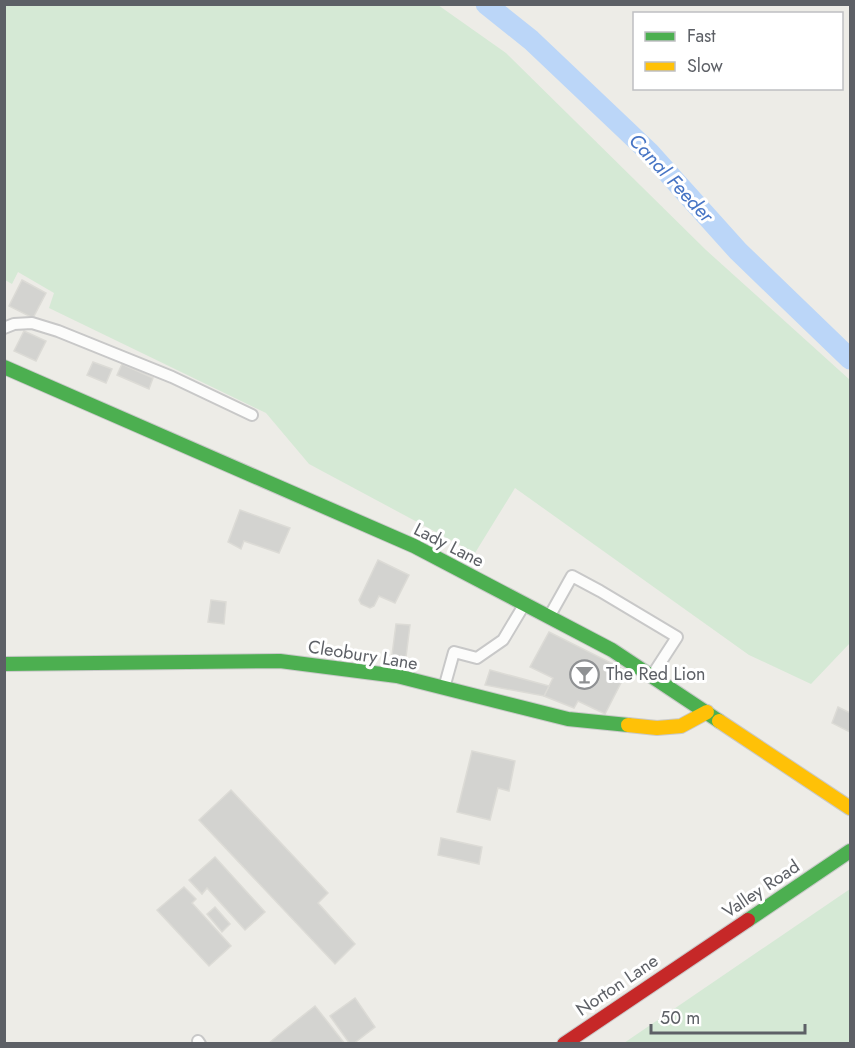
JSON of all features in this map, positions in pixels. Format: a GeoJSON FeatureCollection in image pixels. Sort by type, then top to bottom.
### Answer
{"type":"FeatureCollection","features":[{"type":"Feature","properties":{"kind":"street","name":"Lady Lane"},"geometry":{"type":"LineString","coordinates":[[4,367],[414,546],[612,650],[850,808]]}},
{"type":"Feature","properties":{"kind":"street","name":"Cleobury Lane"},"geometry":{"type":"LineString","coordinates":[[4,664],[280,661],[397,676],[568,719],[657,728],[681,726],[707,712]]}},
{"type":"Feature","properties":{"kind":"street","name":"Valley Road"},"geometry":{"type":"LineString","coordinates":[[691,957],[850,851]]}},
{"type":"Feature","properties":{"kind":"street","name":"Norton Lane"},"geometry":{"type":"LineString","coordinates":[[564,1044],[691,957]]}},
{"type":"Feature","properties":{"kind":"lane"},"geometry":{"type":"LineString","coordinates":[[4,328],[14,324],[32,323],[58,332],[172,377],[252,415]]}},
{"type":"Feature","properties":{"kind":"lane"},"geometry":{"type":"LineString","coordinates":[[549,617],[572,576],[600,591],[677,637],[651,677]]}},
{"type":"Feature","properties":{"kind":"lane"},"geometry":{"type":"LineString","coordinates":[[444,687],[454,652],[477,658],[503,639],[525,604]]}},
{"type":"Feature","properties":{"kind":"green space"},"geometry":{"type":"Polygon","coordinates":[[[4,5],[438,5],[506,53],[706,250],[850,380],[850,643],[811,684],[749,655],[515,488],[475,553],[309,464],[266,413],[49,308],[54,293],[18,272],[12,284],[5,280],[4,5]]]}},
{"type":"Feature","properties":{"kind":"green space"},"geometry":{"type":"Polygon","coordinates":[[[850,889],[850,1043],[624,1043],[850,889]]]}},
{"type":"Feature","properties":{"kind":"building"},"geometry":{"type":"Polygon","coordinates":[[[22,280],[46,293],[33,318],[9,306],[22,280]]]}},
{"type":"Feature","properties":{"kind":"building"},"geometry":{"type":"Polygon","coordinates":[[[24,331],[46,341],[36,361],[14,351],[24,331]]]}},
{"type":"Feature","properties":{"kind":"building"},"geometry":{"type":"Polygon","coordinates":[[[93,362],[112,369],[106,383],[87,375],[93,362]]]}},
{"type":"Feature","properties":{"kind":"building"},"geometry":{"type":"Polygon","coordinates":[[[122,364],[153,378],[149,389],[117,375],[122,364]]]}},
{"type":"Feature","properties":{"kind":"building"},"geometry":{"type":"Polygon","coordinates":[[[240,510],[290,528],[279,553],[244,541],[241,549],[228,542],[240,510]]]}},
{"type":"Feature","properties":{"kind":"building"},"geometry":{"type":"Polygon","coordinates":[[[378,560],[409,575],[395,603],[379,596],[374,606],[370,608],[361,604],[359,600],[378,560]]]}},
{"type":"Feature","properties":{"kind":"building"},"geometry":{"type":"Polygon","coordinates":[[[211,600],[226,602],[224,624],[208,622],[211,600]]]}},
{"type":"Feature","properties":{"kind":"building"},"geometry":{"type":"Polygon","coordinates":[[[396,624],[410,625],[406,657],[392,655],[396,624]]]}},
{"type":"Feature","properties":{"kind":"building","name":"The Red Lion"},"geometry":{"type":"Polygon","coordinates":[[[549,632],[627,671],[605,714],[578,701],[574,708],[544,696],[553,678],[530,667],[549,632]]]}},
{"type":"Feature","properties":{"kind":"building"},"geometry":{"type":"Polygon","coordinates":[[[490,670],[549,686],[544,696],[485,685],[490,670]]]}},
{"type":"Feature","properties":{"kind":"building"},"geometry":{"type":"Polygon","coordinates":[[[838,707],[850,713],[850,732],[832,723],[838,707]]]}},
{"type":"Feature","properties":{"kind":"building"},"geometry":{"type":"Polygon","coordinates":[[[472,751],[515,761],[509,791],[498,788],[490,820],[457,812],[472,751]]]}},
{"type":"Feature","properties":{"kind":"building"},"geometry":{"type":"Polygon","coordinates":[[[231,790],[328,893],[318,903],[355,944],[335,964],[199,820],[231,790]]]}},
{"type":"Feature","properties":{"kind":"building"},"geometry":{"type":"Polygon","coordinates":[[[441,838],[482,847],[479,864],[438,855],[441,838]]]}},
{"type":"Feature","properties":{"kind":"building"},"geometry":{"type":"Polygon","coordinates":[[[215,857],[265,912],[245,930],[207,888],[202,894],[189,880],[215,857]]]}},
{"type":"Feature","properties":{"kind":"building"},"geometry":{"type":"Polygon","coordinates":[[[184,887],[196,899],[192,903],[231,946],[209,966],[157,910],[184,887]]]}},
{"type":"Feature","properties":{"kind":"building"},"geometry":{"type":"Polygon","coordinates":[[[215,907],[230,924],[222,932],[207,914],[215,907]]]}},
{"type":"Feature","properties":{"kind":"building"},"geometry":{"type":"Polygon","coordinates":[[[355,998],[375,1027],[350,1044],[330,1016],[355,998]]]}},
{"type":"Feature","properties":{"kind":"building"},"geometry":{"type":"Polygon","coordinates":[[[315,1006],[345,1044],[268,1044],[281,1033],[315,1006]]]}},
{"type":"Feature","properties":{"kind":"waterway","name":"Canal Feeder"},"geometry":{"type":"LineString","coordinates":[[486,4],[531,40],[649,152],[738,251],[850,359]]}},
{"type":"Feature","properties":{"kind":"traffic: fast"},"geometry":{"type":"LineString","coordinates":[[4,367],[414,546],[612,650],[719,721]]}},
{"type":"Feature","properties":{"kind":"traffic: fast"},"geometry":{"type":"LineString","coordinates":[[4,664],[280,661],[397,676],[568,719],[628,725]]}},
{"type":"Feature","properties":{"kind":"traffic: fast"},"geometry":{"type":"LineString","coordinates":[[748,920],[850,851]]}},
{"type":"Feature","properties":{"kind":"traffic: slow"},"geometry":{"type":"LineString","coordinates":[[628,725],[657,728],[681,726],[707,712]]}},
{"type":"Feature","properties":{"kind":"traffic: slow"},"geometry":{"type":"LineString","coordinates":[[719,721],[850,808]]}},
{"type":"Feature","properties":{"kind":"traffic: jam"},"geometry":{"type":"LineString","coordinates":[[564,1044],[748,920]]}},
{"type":"Feature","properties":{"kind":"place","name":"The Red Lion"},"geometry":{"type":"Point","coordinates":[585,674]}}]}
